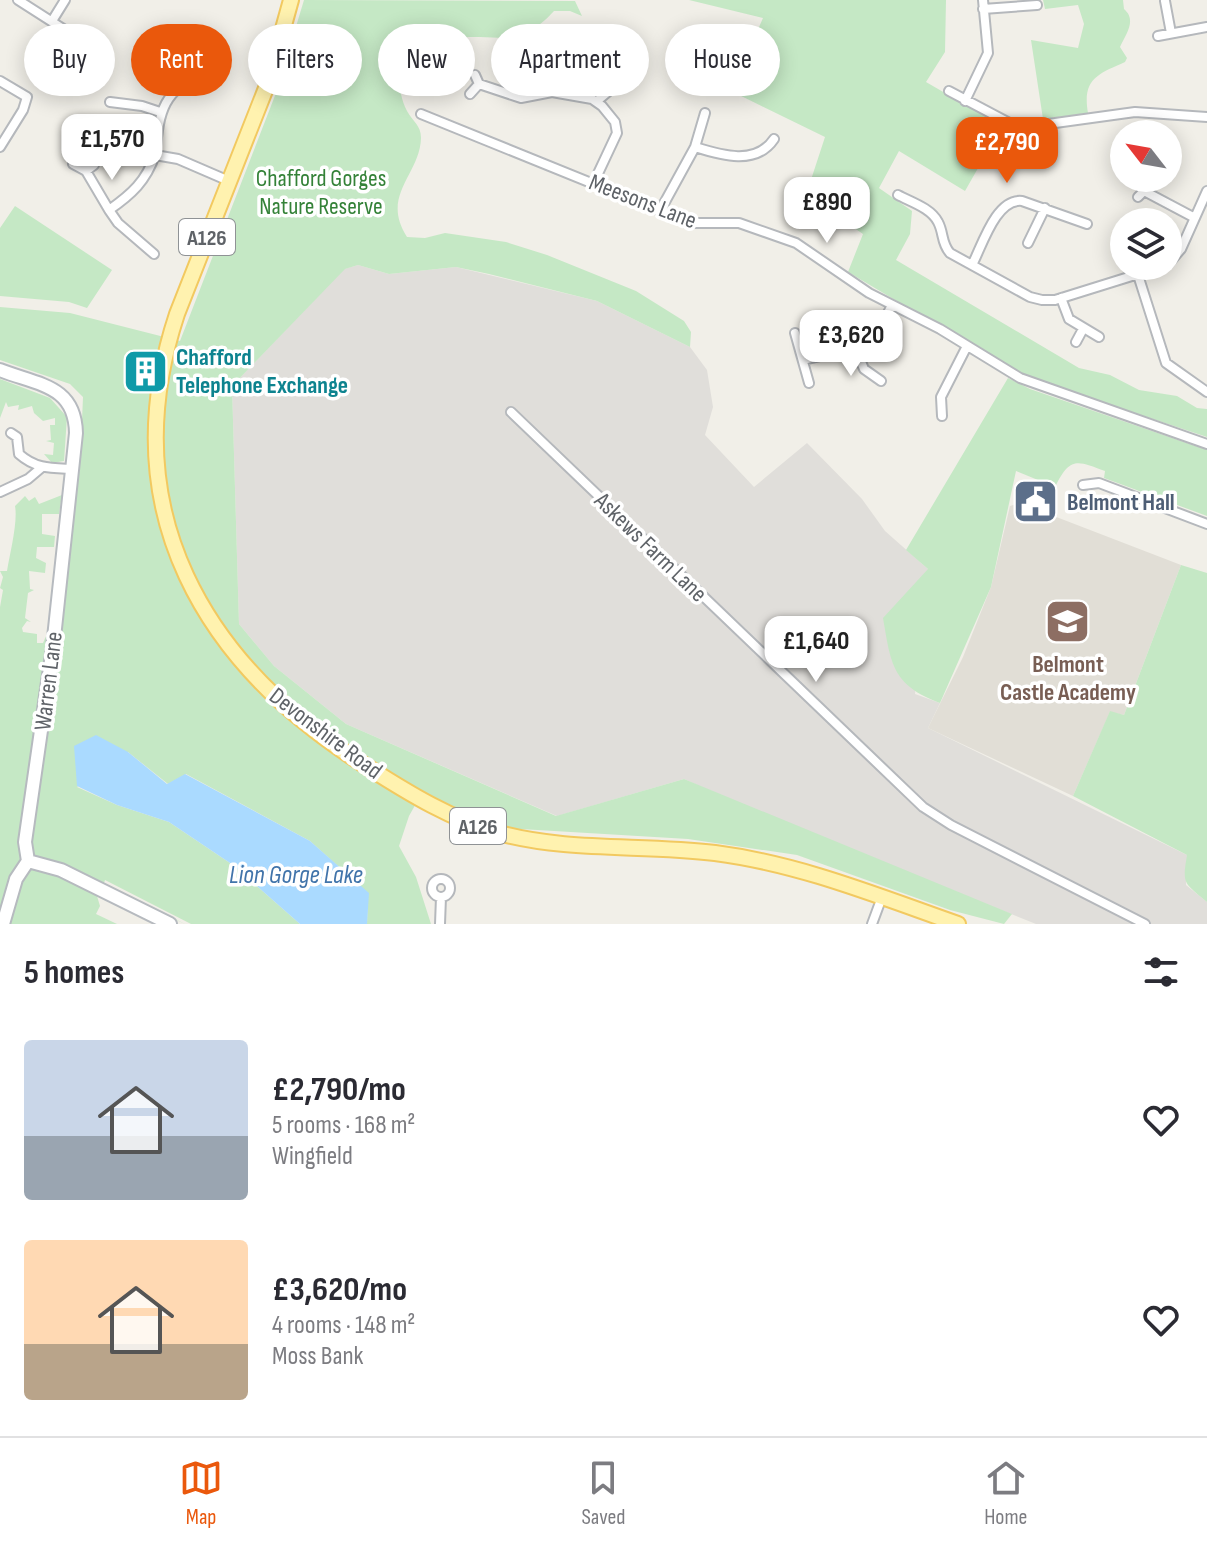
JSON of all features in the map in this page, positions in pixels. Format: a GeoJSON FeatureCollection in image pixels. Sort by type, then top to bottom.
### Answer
{"type":"FeatureCollection","features":[{"type":"Feature","properties":{"kind":"main road","name":"Devonshire Road"},"geometry":{"type":"LineString","coordinates":[[291,0],[272,72],[167,348],[158,398],[156,439],[159,480],[168,526],[187,578],[211,623],[250,673],[282,705],[352,758],[418,798],[472,824],[546,842],[690,850],[754,859],[826,877],[958,924]]}},
{"type":"Feature","properties":{"kind":"street"},"geometry":{"type":"LineString","coordinates":[[18,0],[57,24]]}},
{"type":"Feature","properties":{"kind":"street"},"geometry":{"type":"LineString","coordinates":[[52,21],[65,0]]}},
{"type":"Feature","properties":{"kind":"street"},"geometry":{"type":"LineString","coordinates":[[1165,1],[1171,33]]}},
{"type":"Feature","properties":{"kind":"street"},"geometry":{"type":"LineString","coordinates":[[965,101],[988,53],[983,4],[1031,9]]}},
{"type":"Feature","properties":{"kind":"street"},"geometry":{"type":"LineString","coordinates":[[1158,36],[1207,27]]}},
{"type":"Feature","properties":{"kind":"street"},"geometry":{"type":"LineString","coordinates":[[475,75],[479,84],[521,98],[552,92],[597,101],[611,115],[617,133],[594,182]]}},
{"type":"Feature","properties":{"kind":"street"},"geometry":{"type":"LineString","coordinates":[[0,81],[27,97],[23,110],[0,147]]}},
{"type":"Feature","properties":{"kind":"street"},"geometry":{"type":"LineString","coordinates":[[475,88],[479,84]]}},
{"type":"Feature","properties":{"kind":"street"},"geometry":{"type":"LineString","coordinates":[[949,91],[1013,127],[1135,112],[1207,117]]}},
{"type":"Feature","properties":{"kind":"street"},"geometry":{"type":"LineString","coordinates":[[109,210],[132,194],[148,174],[155,155],[160,112],[170,96]]}},
{"type":"Feature","properties":{"kind":"street"},"geometry":{"type":"LineString","coordinates":[[597,101],[603,96]]}},
{"type":"Feature","properties":{"kind":"street"},"geometry":{"type":"LineString","coordinates":[[110,102],[121,99],[160,112]]}},
{"type":"Feature","properties":{"kind":"street"},"geometry":{"type":"LineString","coordinates":[[661,209],[695,147],[705,113]]}},
{"type":"Feature","properties":{"kind":"street","name":"Meesons Lane"},"geometry":{"type":"LineString","coordinates":[[421,114],[695,224],[739,223],[796,243],[861,288],[1034,384],[1207,444]]}},
{"type":"Feature","properties":{"kind":"street"},"geometry":{"type":"LineString","coordinates":[[695,147],[745,156],[761,153],[774,139]]}},
{"type":"Feature","properties":{"kind":"street"},"geometry":{"type":"LineString","coordinates":[[155,155],[178,159],[229,181]]}},
{"type":"Feature","properties":{"kind":"street"},"geometry":{"type":"LineString","coordinates":[[73,164],[90,168],[118,223],[154,254]]}},
{"type":"Feature","properties":{"kind":"street"},"geometry":{"type":"LineString","coordinates":[[912,203],[918,192]]}},
{"type":"Feature","properties":{"kind":"street"},"geometry":{"type":"LineString","coordinates":[[1146,192],[1195,218]]}},
{"type":"Feature","properties":{"kind":"street"},"geometry":{"type":"LineString","coordinates":[[1182,247],[1207,193]]}},
{"type":"Feature","properties":{"kind":"street"},"geometry":{"type":"LineString","coordinates":[[898,195],[936,218],[947,250],[1034,299],[1061,298],[1121,280]]}},
{"type":"Feature","properties":{"kind":"street"},"geometry":{"type":"LineString","coordinates":[[972,265],[1007,203],[1017,200],[1087,224]]}},
{"type":"Feature","properties":{"kind":"street"},"geometry":{"type":"LineString","coordinates":[[1028,243],[1045,208]]}},
{"type":"Feature","properties":{"kind":"street"},"geometry":{"type":"LineString","coordinates":[[1073,219],[1078,208]]}},
{"type":"Feature","properties":{"kind":"street"},"geometry":{"type":"LineString","coordinates":[[1140,280],[1166,363],[1207,392]]}},
{"type":"Feature","properties":{"kind":"street"},"geometry":{"type":"LineString","coordinates":[[1061,298],[1069,319],[1099,337]]}},
{"type":"Feature","properties":{"kind":"street"},"geometry":{"type":"LineString","coordinates":[[804,360],[855,347],[876,335],[892,305]]}},
{"type":"Feature","properties":{"kind":"street"},"geometry":{"type":"LineString","coordinates":[[1076,342],[1083,329]]}},
{"type":"Feature","properties":{"kind":"street"},"geometry":{"type":"LineString","coordinates":[[795,333],[809,383]]}},
{"type":"Feature","properties":{"kind":"street"},"geometry":{"type":"LineString","coordinates":[[942,416],[941,397],[967,346]]}},
{"type":"Feature","properties":{"kind":"street"},"geometry":{"type":"LineString","coordinates":[[855,347],[864,369],[881,381]]}},
{"type":"Feature","properties":{"kind":"street","name":"Warren Lane"},"geometry":{"type":"LineString","coordinates":[[0,370],[63,395],[75,410],[76,433],[53,647],[25,842],[28,861],[16,879],[3,924]]}},
{"type":"Feature","properties":{"kind":"street","name":"Askews Farm Lane"},"geometry":{"type":"LineString","coordinates":[[511,412],[923,807],[951,825],[1145,924]]}},
{"type":"Feature","properties":{"kind":"street"},"geometry":{"type":"LineString","coordinates":[[17,435],[19,454],[41,468],[72,469]]}},
{"type":"Feature","properties":{"kind":"street"},"geometry":{"type":"LineString","coordinates":[[0,492],[28,479],[41,468]]}},
{"type":"Feature","properties":{"kind":"street"},"geometry":{"type":"LineString","coordinates":[[1083,485],[1099,483],[1207,524]]}},
{"type":"Feature","properties":{"kind":"street"},"geometry":{"type":"LineString","coordinates":[[28,861],[61,870],[170,924]]}},
{"type":"Feature","properties":{"kind":"street"},"geometry":{"type":"LineString","coordinates":[[440,924],[441,897]]}},
{"type":"Feature","properties":{"kind":"street"},"geometry":{"type":"LineString","coordinates":[[872,924],[882,897]]}},
{"type":"Feature","properties":{"kind":"shaded area"},"geometry":{"type":"Polygon","coordinates":[[[358,265],[389,274],[456,267],[597,301],[690,347],[707,370],[713,407],[705,435],[754,487],[807,443],[862,499],[885,531],[928,569],[915,694],[940,703],[928,728],[1187,855],[1186,885],[1207,902],[1207,924],[1036,924],[764,815],[684,779],[557,816],[346,724],[274,666],[239,624],[232,386],[344,269],[358,265]]]}},
{"type":"Feature","properties":{"kind":"shaded area","name":"Belmont Castle Academy"},"geometry":{"type":"Polygon","coordinates":[[[1020,503],[1181,565],[1124,715],[1110,712],[1073,796],[928,728],[963,657],[991,587],[1010,506],[1020,503]]]}},
{"type":"Feature","properties":{"kind":"green space","name":"Chafford Gorges Nature Reserve"},"geometry":{"type":"Polygon","coordinates":[[[304,0],[575,1],[582,16],[570,11],[554,11],[540,24],[491,24],[491,38],[475,37],[475,24],[378,24],[378,96],[401,96],[421,134],[415,163],[399,197],[400,222],[407,237],[425,238],[445,233],[506,242],[636,291],[684,321],[691,332],[690,347],[597,301],[489,274],[456,267],[389,274],[358,265],[345,269],[232,386],[239,624],[274,666],[346,724],[556,816],[684,779],[1012,914],[1004,924],[950,910],[797,855],[688,839],[502,828],[422,793],[409,816],[399,846],[416,877],[431,924],[367,924],[368,893],[310,841],[186,774],[168,784],[128,752],[77,787],[117,805],[169,822],[233,865],[300,924],[191,924],[105,880],[104,883],[185,924],[102,886],[123,905],[122,908],[97,896],[100,906],[96,914],[117,924],[0,924],[0,607],[3,590],[0,588],[3,577],[0,571],[7,571],[15,529],[15,506],[25,496],[29,501],[35,497],[39,504],[62,495],[59,514],[42,514],[42,534],[55,536],[54,547],[37,547],[36,558],[46,563],[45,573],[29,571],[30,589],[34,590],[28,593],[25,618],[31,622],[27,621],[22,628],[23,632],[37,634],[37,643],[43,643],[47,634],[45,651],[54,656],[81,443],[83,397],[70,384],[0,360],[0,307],[70,313],[180,341],[275,96],[362,96],[362,24],[297,24],[304,0]]]}},
{"type":"Feature","properties":{"kind":"green space"},"geometry":{"type":"Polygon","coordinates":[[[689,0],[946,0],[945,52],[926,82],[1002,126],[965,191],[899,151],[879,188],[912,211],[910,234],[896,260],[1079,368],[1110,375],[1139,390],[1177,396],[1197,408],[1207,409],[1207,437],[1036,380],[999,362],[848,272],[863,234],[806,195],[825,137],[741,96],[780,96],[780,24],[760,24],[763,18],[689,0]]]}},
{"type":"Feature","properties":{"kind":"green space"},"geometry":{"type":"Polygon","coordinates":[[[1043,0],[1123,0],[1130,22],[1120,47],[1127,58],[1094,79],[1087,92],[1088,113],[1043,119],[1031,40],[1078,48],[1084,24],[1078,5],[1045,9],[1043,0]]]}},
{"type":"Feature","properties":{"kind":"green space"},"geometry":{"type":"Polygon","coordinates":[[[15,206],[112,270],[87,308],[69,302],[0,296],[0,228],[15,206]]]}},
{"type":"Feature","properties":{"kind":"green space"},"geometry":{"type":"Polygon","coordinates":[[[1008,378],[1030,389],[1207,450],[1207,516],[1104,478],[1105,471],[1080,463],[1065,470],[1055,487],[1016,471],[991,587],[940,703],[912,689],[896,671],[883,618],[928,569],[906,550],[1008,378]]]}},
{"type":"Feature","properties":{"kind":"green space"},"geometry":{"type":"Polygon","coordinates":[[[0,379],[50,398],[67,417],[64,461],[52,463],[44,454],[53,455],[54,443],[46,441],[51,440],[50,425],[55,425],[55,418],[43,421],[34,413],[32,406],[18,410],[19,405],[8,407],[6,402],[0,418],[0,379]]]}},
{"type":"Feature","properties":{"kind":"green space"},"geometry":{"type":"Polygon","coordinates":[[[1181,565],[1207,573],[1207,902],[1186,882],[1187,855],[1073,796],[1110,711],[1124,715],[1181,565]]]}},
{"type":"Feature","properties":{"kind":"water","name":"Lion Gorge Lake"},"geometry":{"type":"Polygon","coordinates":[[[96,735],[128,752],[167,784],[185,774],[310,841],[369,893],[367,924],[300,924],[233,865],[169,822],[117,805],[77,786],[74,746],[96,735]]]}},
{"type":"Feature","properties":{"kind":"place","name":"Chafford Telephone Exchange"},"geometry":{"type":"Point","coordinates":[145,371]}},
{"type":"Feature","properties":{"kind":"place","name":"Belmont Hall"},"geometry":{"type":"Point","coordinates":[1036,502]}},
{"type":"Feature","properties":{"kind":"place","name":"Belmont Castle Academy"},"geometry":{"type":"Point","coordinates":[1068,622]}}]}
